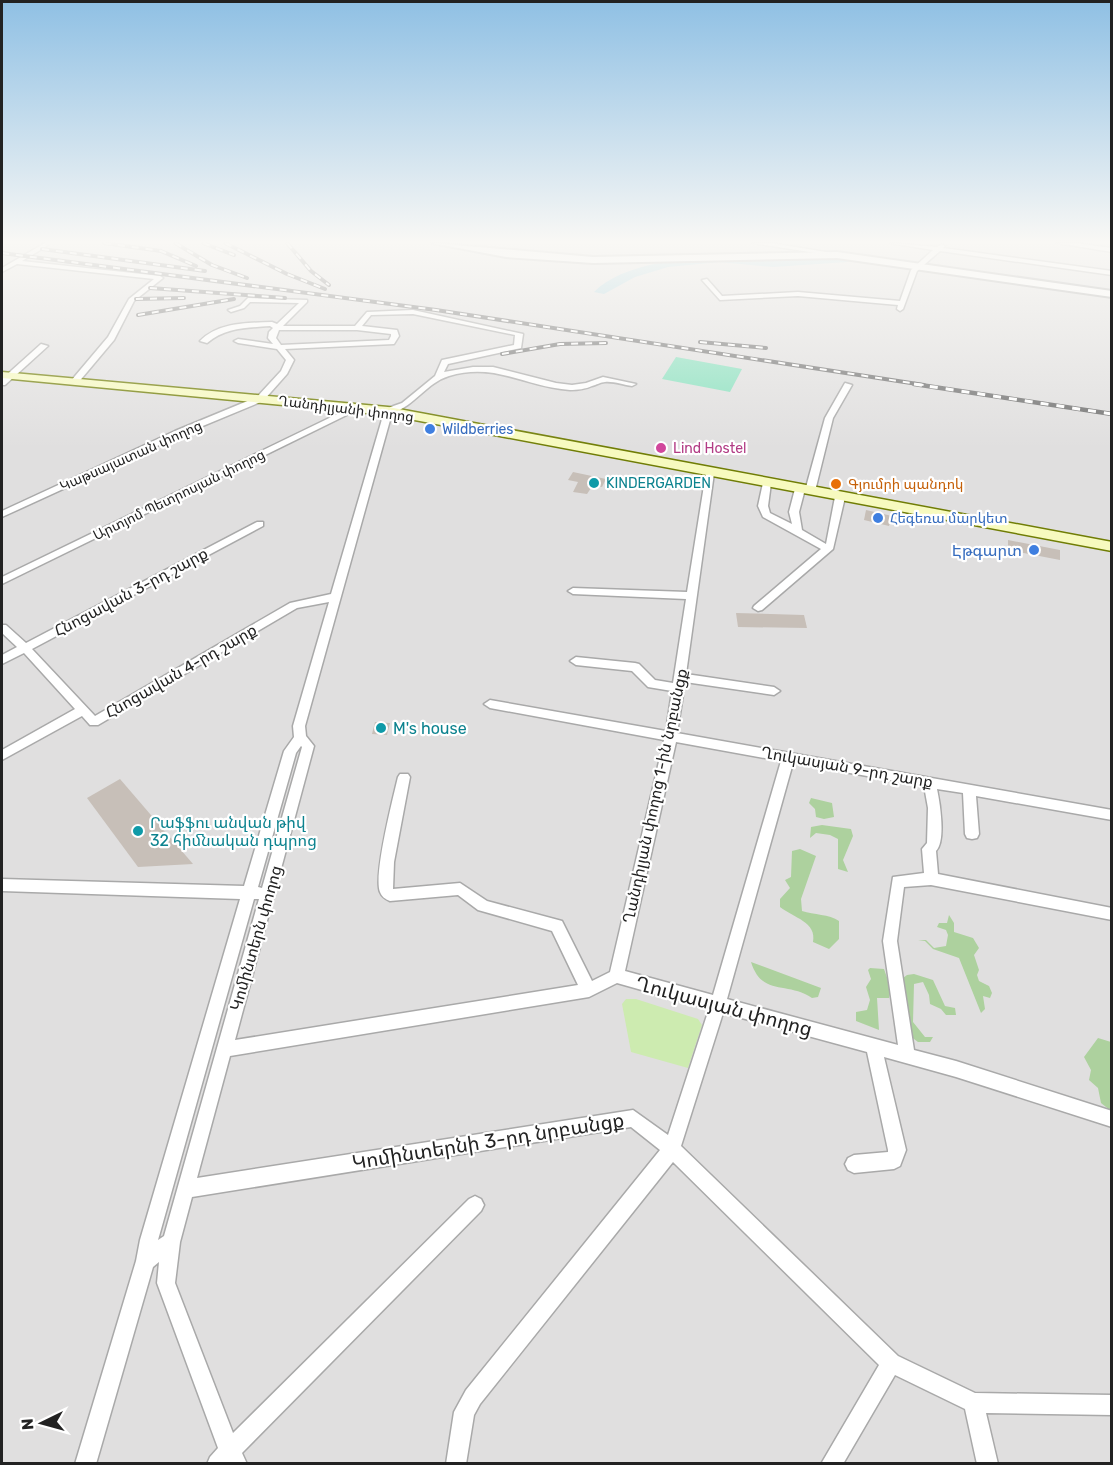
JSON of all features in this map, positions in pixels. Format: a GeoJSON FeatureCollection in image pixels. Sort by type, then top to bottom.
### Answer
{"type":"FeatureCollection","features":[{"type":"Feature","properties":{"kind":"main road","name":"Ղանդիլյանի փողոց"},"geometry":{"type":"LineString","coordinates":[[4,378],[74,382],[388,411],[1112,547]]}},
{"type":"Feature","properties":{"kind":"street"},"geometry":{"type":"LineString","coordinates":[[74,382],[111,338],[125,311]]}},
{"type":"Feature","properties":{"kind":"street"},"geometry":{"type":"LineString","coordinates":[[260,399],[284,372],[290,360],[273,338],[277,328],[295,311]]}},
{"type":"Feature","properties":{"kind":"street"},"geometry":{"type":"LineString","coordinates":[[357,328],[369,313],[413,312],[519,334],[518,346],[512,350],[445,362],[439,376],[403,408],[388,411]]}},
{"type":"Feature","properties":{"kind":"street"},"geometry":{"type":"LineString","coordinates":[[204,341],[211,334],[229,327],[272,324],[277,328],[357,328],[394,332],[395,336],[391,342],[281,347],[238,340]]}},
{"type":"Feature","properties":{"kind":"street"},"geometry":{"type":"LineString","coordinates":[[4,378],[26,364],[45,346]]}},
{"type":"Feature","properties":{"kind":"street"},"geometry":{"type":"LineString","coordinates":[[439,376],[478,369],[498,370],[563,388],[591,386],[603,380],[632,384]]}},
{"type":"Feature","properties":{"kind":"street"},"geometry":{"type":"LineString","coordinates":[[798,531],[794,512],[805,490],[829,418],[848,385]]}},
{"type":"Feature","properties":{"kind":"street","name":"Կաթսայատան փողոց"},"geometry":{"type":"LineString","coordinates":[[2,514],[178,433],[260,399]]}},
{"type":"Feature","properties":{"kind":"street","name":"Արտյոմ Պետրոսյան փողոց"},"geometry":{"type":"LineString","coordinates":[[2,581],[357,408]]}},
{"type":"Feature","properties":{"kind":"street","name":"Կոմինտերն փողոց"},"geometry":{"type":"LineString","coordinates":[[228,1459],[166,1283],[171,1242],[308,746],[300,738],[299,726],[388,411]]}},
{"type":"Feature","properties":{"kind":"street","name":"Ղանդիլյան փողոց 1-ին նրբանցք"},"geometry":{"type":"LineString","coordinates":[[616,976],[671,736],[710,472]]}},
{"type":"Feature","properties":{"kind":"street"},"geometry":{"type":"LineString","coordinates":[[767,483],[762,506],[766,515],[828,549]]}},
{"type":"Feature","properties":{"kind":"street"},"geometry":{"type":"LineString","coordinates":[[758,608],[828,549],[840,497]]}},
{"type":"Feature","properties":{"kind":"street","name":"Հնոցավան 3-րդ շարք"},"geometry":{"type":"LineString","coordinates":[[2,660],[260,524]]}},
{"type":"Feature","properties":{"kind":"street"},"geometry":{"type":"LineString","coordinates":[[573,591],[691,596]]}},
{"type":"Feature","properties":{"kind":"street","name":"Հնոցավան 4-րդ շարք"},"geometry":{"type":"LineString","coordinates":[[2,755],[83,710],[94,722],[294,605],[335,597]]}},
{"type":"Feature","properties":{"kind":"street"},"geometry":{"type":"LineString","coordinates":[[2,628],[24,647],[83,710]]}},
{"type":"Feature","properties":{"kind":"street"},"geometry":{"type":"LineString","coordinates":[[576,661],[635,667],[652,684],[680,683],[774,691]]}},
{"type":"Feature","properties":{"kind":"street","name":"Ղուկասյան 9-րդ շարք"},"geometry":{"type":"LineString","coordinates":[[490,704],[1112,815]]}},
{"type":"Feature","properties":{"kind":"street"},"geometry":{"type":"LineString","coordinates":[[85,1464],[290,751],[300,738]]}},
{"type":"Feature","properties":{"kind":"street"},"geometry":{"type":"LineString","coordinates":[[456,1464],[464,1412],[473,1397],[672,1149],[718,1005],[788,757]]}},
{"type":"Feature","properties":{"kind":"street"},"geometry":{"type":"LineString","coordinates":[[404,777],[387,862],[386,890],[390,895],[460,890],[483,906],[557,926],[589,990]]}},
{"type":"Feature","properties":{"kind":"street"},"geometry":{"type":"LineString","coordinates":[[929,781],[935,832],[934,845],[929,849],[931,879]]}},
{"type":"Feature","properties":{"kind":"street"},"geometry":{"type":"LineString","coordinates":[[969,788],[972,834]]}},
{"type":"Feature","properties":{"kind":"street"},"geometry":{"type":"LineString","coordinates":[[907,1056],[890,941],[898,881],[931,879],[1112,914]]}},
{"type":"Feature","properties":{"kind":"street"},"geometry":{"type":"LineString","coordinates":[[2,885],[268,894]]}},
{"type":"Feature","properties":{"kind":"street","name":"Ղուկասյան փողոց"},"geometry":{"type":"LineString","coordinates":[[225,1049],[589,990],[616,976],[907,1056],[1112,1119]]}},
{"type":"Feature","properties":{"kind":"street"},"geometry":{"type":"LineString","coordinates":[[854,1164],[894,1160],[897,1150],[874,1047]]}},
{"type":"Feature","properties":{"kind":"street","name":"Կոմինտերնի 3-րդ նրբանցք"},"geometry":{"type":"LineString","coordinates":[[185,1189],[633,1118],[672,1149],[891,1363],[974,1403]]}},
{"type":"Feature","properties":{"kind":"street"},"geometry":{"type":"LineString","coordinates":[[228,1459],[476,1205]]}},
{"type":"Feature","properties":{"kind":"street"},"geometry":{"type":"LineString","coordinates":[[145,1261],[171,1242]]}},
{"type":"Feature","properties":{"kind":"street"},"geometry":{"type":"LineString","coordinates":[[831,1464],[891,1363]]}},
{"type":"Feature","properties":{"kind":"street"},"geometry":{"type":"LineString","coordinates":[[988,1464],[974,1403],[1112,1405]]}},
{"type":"Feature","properties":{"kind":"shaded area"},"geometry":{"type":"Polygon","coordinates":[[[2,311],[1111,311],[1111,1463],[2,1463],[2,311]]]}},
{"type":"Feature","properties":{"kind":"green space"},"geometry":{"type":"Polygon","coordinates":[[[676,357],[742,369],[730,392],[662,379],[676,357]]]}},
{"type":"Feature","properties":{"kind":"green space"},"geometry":{"type":"Polygon","coordinates":[[[811,798],[832,803],[834,817],[824,819],[816,817],[815,809],[809,803],[811,798]]]}},
{"type":"Feature","properties":{"kind":"green space"},"geometry":{"type":"Polygon","coordinates":[[[822,825],[851,829],[853,836],[843,860],[848,872],[838,869],[838,839],[816,833],[810,838],[811,827],[822,825]]]}},
{"type":"Feature","properties":{"kind":"green space"},"geometry":{"type":"Polygon","coordinates":[[[800,849],[816,856],[801,899],[802,911],[839,921],[839,939],[829,949],[813,942],[812,930],[808,925],[780,907],[780,899],[790,888],[785,880],[791,877],[792,851],[800,849]]]}},
{"type":"Feature","properties":{"kind":"green space"},"geometry":{"type":"Polygon","coordinates":[[[949,915],[954,923],[954,932],[973,938],[979,948],[974,955],[979,970],[977,975],[979,981],[989,986],[992,993],[990,998],[983,996],[985,1009],[981,1013],[959,958],[933,949],[925,941],[918,940],[926,940],[934,948],[946,946],[948,935],[946,930],[937,927],[939,923],[947,923],[949,915]]]}},
{"type":"Feature","properties":{"kind":"green space"},"geometry":{"type":"Polygon","coordinates":[[[751,962],[821,988],[818,997],[812,998],[803,993],[769,984],[756,973],[751,962]]]}},
{"type":"Feature","properties":{"kind":"green space"},"geometry":{"type":"Polygon","coordinates":[[[870,968],[884,969],[891,989],[889,998],[877,998],[879,1030],[856,1021],[856,1012],[867,1010],[870,1000],[866,987],[871,979],[868,970],[870,968]]]}},
{"type":"Feature","properties":{"kind":"green space"},"geometry":{"type":"Polygon","coordinates":[[[914,974],[933,980],[945,1006],[955,1008],[956,1015],[946,1015],[941,1009],[930,1004],[923,982],[914,984],[913,1022],[925,1037],[933,1037],[930,1042],[918,1042],[910,1036],[899,981],[907,975],[914,974]]]}},
{"type":"Feature","properties":{"kind":"green space"},"geometry":{"type":"Polygon","coordinates":[[[626,999],[636,999],[698,1019],[702,1025],[688,1068],[631,1052],[622,1004],[626,999]]]}},
{"type":"Feature","properties":{"kind":"green space"},"geometry":{"type":"Polygon","coordinates":[[[1098,1038],[1111,1042],[1111,1111],[1101,1103],[1098,1088],[1089,1080],[1091,1070],[1084,1057],[1098,1038]]]}},
{"type":"Feature","properties":{"kind":"building","name":"KINDERGARDEN"},"geometry":{"type":"Polygon","coordinates":[[[573,472],[606,479],[602,487],[593,485],[587,494],[573,492],[578,482],[568,480],[573,472]]]}},
{"type":"Feature","properties":{"kind":"building","name":"Հեգեռա մարկետ"},"geometry":{"type":"Polygon","coordinates":[[[866,510],[892,516],[889,526],[864,520],[866,510]]]}},
{"type":"Feature","properties":{"kind":"building","name":"Էթգարտ"},"geometry":{"type":"Polygon","coordinates":[[[1008,540],[1060,550],[1060,560],[1008,550],[1008,540]]]}},
{"type":"Feature","properties":{"kind":"building"},"geometry":{"type":"Polygon","coordinates":[[[736,613],[804,615],[807,628],[738,627],[736,613]]]}},
{"type":"Feature","properties":{"kind":"building"},"geometry":{"type":"Polygon","coordinates":[[[375,722],[390,723],[387,735],[372,734],[375,722]]]}},
{"type":"Feature","properties":{"kind":"building","name":"Րաֆֆու անվան թիվ 32 հիմնական դպրոց"},"geometry":{"type":"Polygon","coordinates":[[[120,779],[193,864],[138,867],[87,798],[120,779]]]}},
{"type":"Feature","properties":{"kind":"railway"},"geometry":{"type":"LineString","coordinates":[[138,315],[160,311]]}},
{"type":"Feature","properties":{"kind":"railway"},"geometry":{"type":"LineString","coordinates":[[445,311],[924,385]]}},
{"type":"Feature","properties":{"kind":"railway"},"geometry":{"type":"LineString","coordinates":[[700,342],[766,348]]}},
{"type":"Feature","properties":{"kind":"railway"},"geometry":{"type":"LineString","coordinates":[[502,354],[560,344],[606,343]]}},
{"type":"Feature","properties":{"kind":"railway"},"geometry":{"type":"LineString","coordinates":[[914,384],[1112,414]]}},
{"type":"Feature","properties":{"kind":"place","name":"Wildberries"},"geometry":{"type":"Point","coordinates":[430,429]}},
{"type":"Feature","properties":{"kind":"place","name":"Lind Hostel"},"geometry":{"type":"Point","coordinates":[661,448]}},
{"type":"Feature","properties":{"kind":"place","name":"KINDERGARDEN"},"geometry":{"type":"Point","coordinates":[594,483]}},
{"type":"Feature","properties":{"kind":"place","name":"Գյումրի պանդոկ"},"geometry":{"type":"Point","coordinates":[836,484]}},
{"type":"Feature","properties":{"kind":"place","name":"Հեգեռա մարկետ"},"geometry":{"type":"Point","coordinates":[878,518]}},
{"type":"Feature","properties":{"kind":"place","name":"Էթգարտ"},"geometry":{"type":"Point","coordinates":[1034,550]}},
{"type":"Feature","properties":{"kind":"place","name":"M's house"},"geometry":{"type":"Point","coordinates":[381,728]}},
{"type":"Feature","properties":{"kind":"place","name":"Րաֆֆու անվան թիվ 32 հիմնական դպրոց"},"geometry":{"type":"Point","coordinates":[138,831]}}]}
